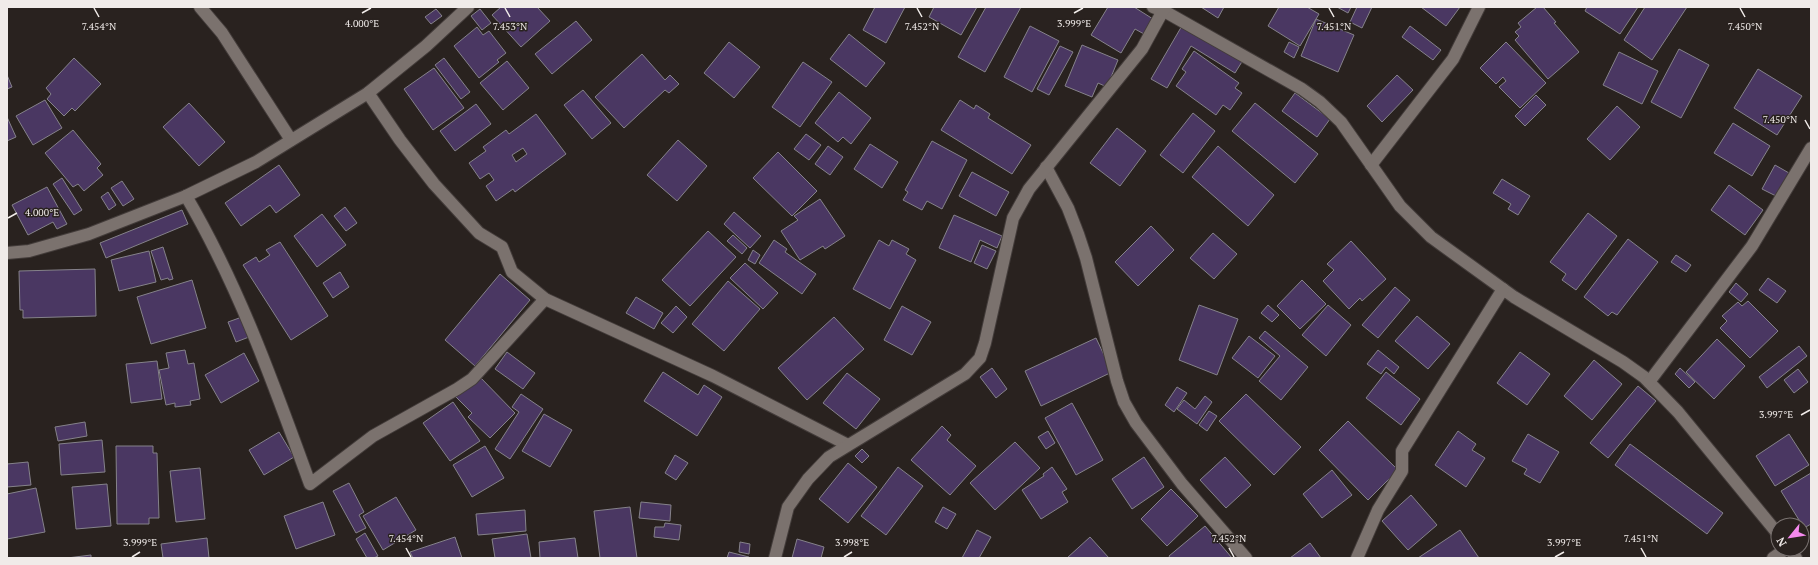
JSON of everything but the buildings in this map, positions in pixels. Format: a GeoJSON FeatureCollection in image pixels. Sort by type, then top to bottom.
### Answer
{"type":"FeatureCollection","features":[{"type":"Feature","properties":{"kind":"street"},"geometry":{"type":"LineString","coordinates":[[200,7],[222,33],[291,140]]}},
{"type":"Feature","properties":{"kind":"street"},"geometry":{"type":"LineString","coordinates":[[7,253],[30,251],[89,234],[186,196],[256,162],[368,93],[426,46],[468,7]]}},
{"type":"Feature","properties":{"kind":"street"},"geometry":{"type":"LineString","coordinates":[[1371,165],[1453,59],[1478,7]]}},
{"type":"Feature","properties":{"kind":"street"},"geometry":{"type":"LineString","coordinates":[[775,558],[788,507],[808,479],[829,457],[965,374],[980,358],[985,343],[1013,218],[1026,194],[1046,167],[1142,49],[1161,8],[1302,89],[1320,102],[1341,122],[1400,206],[1431,237],[1503,289],[1623,362],[1649,382],[1678,412],[1770,524]]}},
{"type":"Feature","properties":{"kind":"street"},"geometry":{"type":"LineString","coordinates":[[368,93],[400,140],[434,184],[479,233],[502,247],[512,272],[545,298],[713,376],[797,421],[848,445]]}},
{"type":"Feature","properties":{"kind":"street"},"geometry":{"type":"LineString","coordinates":[[1649,382],[1752,246],[1811,148]]}},
{"type":"Feature","properties":{"kind":"street"},"geometry":{"type":"LineString","coordinates":[[1046,167],[1068,208],[1086,258],[1117,381],[1124,402],[1136,423],[1182,484],[1246,558]]}},
{"type":"Feature","properties":{"kind":"street"},"geometry":{"type":"LineString","coordinates":[[186,196],[210,237],[233,291],[249,322],[310,484],[373,436],[457,389],[472,378],[545,298]]}},
{"type":"Feature","properties":{"kind":"street"},"geometry":{"type":"LineString","coordinates":[[1357,558],[1378,510],[1402,471],[1402,451],[1503,289]]}}]}
